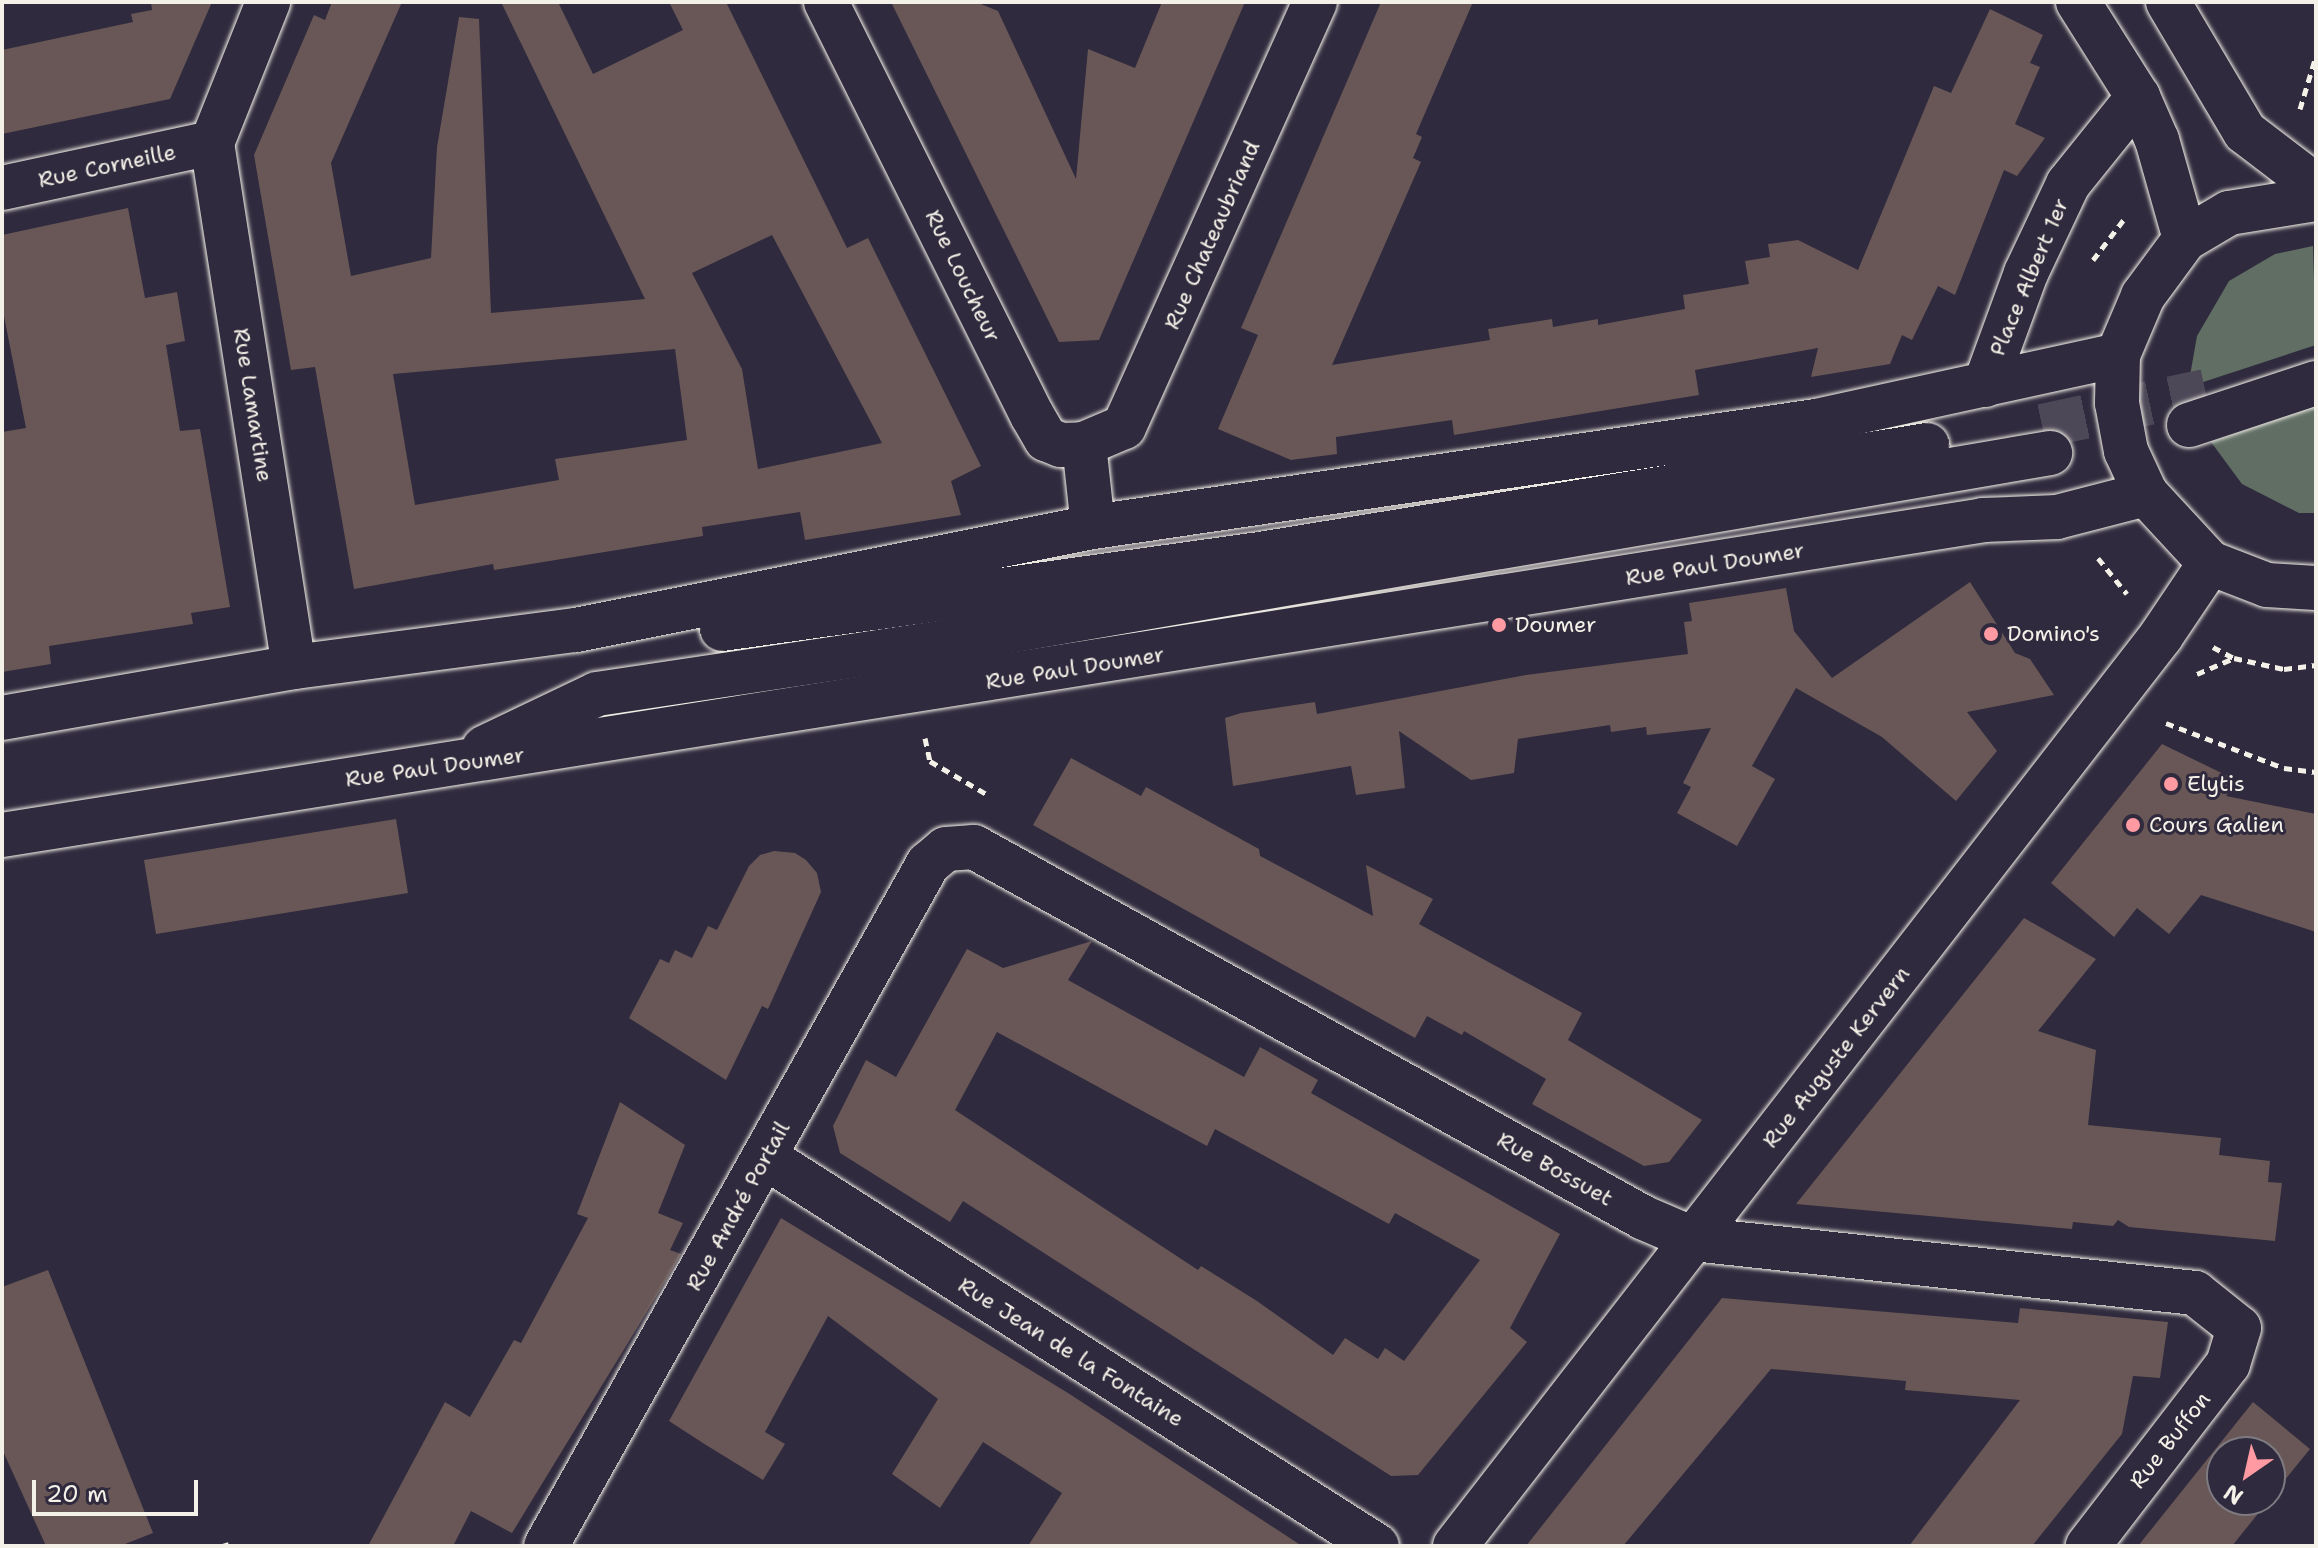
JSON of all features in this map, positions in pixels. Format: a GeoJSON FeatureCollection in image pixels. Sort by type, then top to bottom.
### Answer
{"type":"FeatureCollection","features":[{"type":"Feature","properties":{"kind":"main road"},"geometry":{"type":"LineString","coordinates":[[212,143],[268,2]]}},
{"type":"Feature","properties":{"kind":"main road","name":"Rue Loucheur"},"geometry":{"type":"LineString","coordinates":[[826,2],[1046,439],[1053,445],[1084,444]]}},
{"type":"Feature","properties":{"kind":"main road","name":"Rue Chateaubriand"},"geometry":{"type":"LineString","coordinates":[[1084,444],[1124,427],[1135,409],[1315,2]]}},
{"type":"Feature","properties":{"kind":"main road"},"geometry":{"type":"LineString","coordinates":[[2078,2],[2138,97],[2157,140],[2185,239]]}},
{"type":"Feature","properties":{"kind":"main road"},"geometry":{"type":"LineString","coordinates":[[2168,2],[2245,132],[2316,186]]}},
{"type":"Feature","properties":{"kind":"main road","name":"Place Albert 1er"},"geometry":{"type":"LineString","coordinates":[[1985,385],[2026,273],[2068,184],[2138,97]]}},
{"type":"Feature","properties":{"kind":"main road","name":"Rue Corneille"},"geometry":{"type":"LineString","coordinates":[[2,188],[212,143]]}},
{"type":"Feature","properties":{"kind":"main road","name":"Rue Lamartine"},"geometry":{"type":"LineString","coordinates":[[212,143],[294,667]]}},
{"type":"Feature","properties":{"kind":"main road"},"geometry":{"type":"LineString","coordinates":[[2316,199],[2229,213],[2185,239],[2143,296],[2118,355],[2117,403],[2126,451],[2146,494],[2210,563],[2267,585],[2316,588]]}},
{"type":"Feature","properties":{"kind":"main road"},"geometry":{"type":"LineString","coordinates":[[2,718],[294,667],[576,630],[1093,527],[1816,421],[2118,355]]}},
{"type":"Feature","properties":{"kind":"main road"},"geometry":{"type":"LineString","coordinates":[[2316,357],[2197,408],[2316,383]]}},
{"type":"Feature","properties":{"kind":"main road"},"geometry":{"type":"LineString","coordinates":[[442,768],[597,694],[963,639],[1473,552],[2046,440],[724,629],[576,630]]}},
{"type":"Feature","properties":{"kind":"main road"},"geometry":{"type":"LineString","coordinates":[[1084,444],[1093,527]]}},
{"type":"Feature","properties":{"kind":"main road","name":"Rue Paul Doumer"},"geometry":{"type":"LineString","coordinates":[[2,835],[1482,603],[1983,520],[2057,517],[2146,494]]}},
{"type":"Feature","properties":{"kind":"main road"},"geometry":{"type":"LineString","coordinates":[[1473,552],[1482,603]]}},
{"type":"Feature","properties":{"kind":"main road","name":"Rue Auguste Kervern"},"geometry":{"type":"LineString","coordinates":[[1455,1546],[2169,622],[2210,563]]}},
{"type":"Feature","properties":{"kind":"main road","name":"Rue Bossuet"},"geometry":{"type":"LineString","coordinates":[[928,864],[946,849],[974,847],[1644,1218],[1693,1239],[2195,1293],[2239,1328]]}},
{"type":"Feature","properties":{"kind":"main road","name":"Rue André Portail"},"geometry":{"type":"LineString","coordinates":[[546,1546],[928,864]]}},
{"type":"Feature","properties":{"kind":"main road","name":"Rue Jean de la Fontaine"},"geometry":{"type":"LineString","coordinates":[[765,1157],[1377,1546]]}},
{"type":"Feature","properties":{"kind":"main road","name":"Rue Buffon"},"geometry":{"type":"LineString","coordinates":[[2088,1546],[2228,1364],[2239,1328]]}},
{"type":"Feature","properties":{"kind":"path"},"geometry":{"type":"LineString","coordinates":[[2298,118],[2316,56]]}},
{"type":"Feature","properties":{"kind":"path"},"geometry":{"type":"LineString","coordinates":[[2094,545],[2109,576],[2169,622],[2234,658],[2284,669],[2316,665]]}},
{"type":"Feature","properties":{"kind":"path"},"geometry":{"type":"LineString","coordinates":[[2166,723],[2284,768],[2316,772]]}},
{"type":"Feature","properties":{"kind":"path"},"geometry":{"type":"LineString","coordinates":[[930,761],[1001,802]]}},
{"type":"Feature","properties":{"kind":"green space"},"geometry":{"type":"Polygon","coordinates":[[[2313,246],[2316,345],[2188,387],[2197,336],[2229,281],[2275,254],[2313,246]]]}},
{"type":"Feature","properties":{"kind":"green space"},"geometry":{"type":"Polygon","coordinates":[[[2316,406],[2316,513],[2299,513],[2242,484],[2211,442],[2316,406]]]}},
{"type":"Feature","properties":{"kind":"building"},"geometry":{"type":"Polygon","coordinates":[[[151,2],[212,2],[170,99],[2,134],[2,50],[133,22],[131,14],[152,10],[151,2]]]}},
{"type":"Feature","properties":{"kind":"building"},"geometry":{"type":"Polygon","coordinates":[[[332,2],[402,2],[331,163],[351,276],[431,258],[437,147],[459,17],[479,19],[491,313],[645,299],[501,2],[558,2],[593,74],[683,30],[669,2],[726,2],[847,248],[868,238],[981,466],[951,481],[961,515],[805,540],[800,512],[702,527],[703,536],[494,570],[493,564],[354,589],[315,367],[291,370],[254,155],[314,15],[325,20],[332,2]],[[772,235],[692,273],[742,369],[758,469],[882,443],[772,235]],[[675,349],[393,374],[415,505],[559,480],[555,459],[687,440],[675,349]]]}},
{"type":"Feature","properties":{"kind":"building"},"geometry":{"type":"Polygon","coordinates":[[[891,2],[976,2],[998,11],[1076,179],[1088,49],[1135,68],[1162,2],[1245,2],[1099,340],[1059,342],[891,2]]]}},
{"type":"Feature","properties":{"kind":"building"},"geometry":{"type":"Polygon","coordinates":[[[1381,2],[1473,2],[1416,134],[1422,137],[1413,158],[1421,162],[1332,365],[1490,340],[1488,329],[1552,319],[1553,327],[1598,319],[1598,325],[1685,309],[1683,295],[1749,284],[1745,261],[1770,257],[1768,244],[1798,240],[1858,270],[1934,86],[1951,93],[1990,9],[2043,35],[2030,63],[2040,67],[2015,124],[2045,138],[2017,176],[2004,170],[1955,295],[1938,286],[1912,340],[1902,335],[1890,364],[1811,377],[1818,348],[1695,370],[1699,395],[1454,435],[1452,420],[1336,437],[1337,454],[1291,460],[1218,429],[1258,335],[1241,328],[1381,2]]]}},
{"type":"Feature","properties":{"kind":"building"},"geometry":{"type":"Polygon","coordinates":[[[128,208],[145,298],[177,292],[185,341],[166,345],[180,431],[200,429],[230,607],[191,613],[193,624],[49,646],[51,664],[2,672],[2,432],[26,428],[2,306],[2,235],[128,208]]]}},
{"type":"Feature","properties":{"kind":"building"},"geometry":{"type":"Polygon","coordinates":[[[1970,582],[2015,653],[2030,659],[2054,695],[1967,712],[1997,751],[1956,801],[1882,737],[1796,688],[1752,766],[1775,779],[1737,846],[1677,813],[1691,787],[1683,783],[1711,728],[1647,735],[1646,727],[1611,732],[1610,725],[1518,739],[1514,773],[1471,780],[1399,731],[1405,788],[1356,795],[1351,766],[1233,786],[1225,718],[1241,713],[1315,702],[1317,714],[1526,675],[1688,654],[1684,622],[1692,621],[1689,603],[1786,588],[1794,631],[1832,678],[1970,582]]]}},
{"type":"Feature","properties":{"kind":"building"},"geometry":{"type":"Polygon","coordinates":[[[2162,744],[2238,781],[2226,796],[2316,814],[2316,932],[2201,895],[2169,934],[2137,908],[2114,937],[2051,883],[2162,744]]]}},
{"type":"Feature","properties":{"kind":"building"},"geometry":{"type":"Polygon","coordinates":[[[1071,758],[1141,796],[1146,787],[1259,849],[1260,856],[1373,916],[1366,865],[1433,899],[1419,924],[1582,1013],[1568,1040],[1702,1120],[1669,1162],[1644,1166],[1532,1104],[1546,1079],[1464,1031],[1462,1035],[1427,1016],[1415,1038],[1033,825],[1071,758]]]}},
{"type":"Feature","properties":{"kind":"building"},"geometry":{"type":"Polygon","coordinates":[[[396,819],[408,893],[156,934],[144,860],[396,819]]]}},
{"type":"Feature","properties":{"kind":"building"},"geometry":{"type":"Polygon","coordinates":[[[774,851],[795,853],[806,860],[817,873],[821,892],[768,1009],[762,1006],[726,1080],[629,1018],[660,959],[669,963],[675,950],[692,958],[708,926],[717,930],[749,866],[760,855],[774,851]]]}},
{"type":"Feature","properties":{"kind":"building"},"geometry":{"type":"Polygon","coordinates":[[[2024,918],[2096,959],[2038,1031],[2096,1050],[2088,1125],[2221,1138],[2219,1155],[2270,1161],[2268,1182],[2282,1183],[2275,1241],[2129,1227],[2118,1220],[2113,1226],[2073,1222],[2072,1229],[1796,1204],[2024,918]]]}},
{"type":"Feature","properties":{"kind":"building"},"geometry":{"type":"Polygon","coordinates":[[[1092,941],[1068,980],[1244,1077],[1260,1047],[1318,1080],[1311,1093],[1560,1234],[1510,1328],[1527,1342],[1418,1475],[1391,1476],[963,1201],[950,1222],[840,1153],[833,1126],[866,1060],[896,1077],[967,949],[1003,968],[1092,941]],[[997,1032],[955,1110],[1198,1270],[1201,1266],[1257,1301],[1333,1355],[1345,1338],[1378,1359],[1385,1348],[1404,1361],[1480,1260],[1395,1213],[1389,1224],[1215,1129],[1207,1146],[997,1032]]]}},
{"type":"Feature","properties":{"kind":"building"},"geometry":{"type":"Polygon","coordinates":[[[620,1102],[685,1145],[658,1213],[683,1223],[670,1250],[681,1254],[512,1533],[471,1511],[453,1546],[368,1546],[445,1402],[470,1417],[514,1340],[521,1343],[588,1218],[577,1214],[620,1102]]]}},
{"type":"Feature","properties":{"kind":"building"},"geometry":{"type":"Polygon","coordinates":[[[781,1218],[1068,1393],[1302,1546],[1028,1546],[1062,1493],[983,1442],[940,1508],[892,1474],[938,1399],[828,1316],[765,1432],[785,1444],[763,1480],[706,1445],[669,1421],[781,1218]]]}},
{"type":"Feature","properties":{"kind":"building"},"geometry":{"type":"Polygon","coordinates":[[[48,1270],[153,1533],[120,1546],[46,1546],[2,1449],[2,1287],[48,1270]]]}},
{"type":"Feature","properties":{"kind":"building"},"geometry":{"type":"Polygon","coordinates":[[[1722,1298],[2018,1323],[2020,1308],[2168,1322],[2160,1378],[2133,1376],[2122,1434],[2032,1546],[1909,1546],[2020,1400],[1905,1390],[1906,1381],[1771,1369],[1623,1546],[1526,1546],[1722,1298]]]}},
{"type":"Feature","properties":{"kind":"building"},"geometry":{"type":"Polygon","coordinates":[[[2253,1402],[2310,1449],[2286,1478],[2286,1436],[2226,1436],[2253,1402]]]}},
{"type":"Feature","properties":{"kind":"building"},"geometry":{"type":"Polygon","coordinates":[[[2206,1461],[2206,1516],[2256,1516],[2232,1546],[2138,1546],[2206,1461]]]}},
{"type":"Feature","properties":{"kind":"tunnel"},"geometry":{"type":"LineString","coordinates":[[2042,426],[2205,391]]}},
{"type":"Feature","properties":{"kind":"place","name":"Doumer"},"geometry":{"type":"Point","coordinates":[1499,625]}},
{"type":"Feature","properties":{"kind":"place","name":"Domino's"},"geometry":{"type":"Point","coordinates":[1991,634]}},
{"type":"Feature","properties":{"kind":"place","name":"Elytis"},"geometry":{"type":"Point","coordinates":[2171,784]}},
{"type":"Feature","properties":{"kind":"place","name":"Cours Galien"},"geometry":{"type":"Point","coordinates":[2133,825]}}]}
